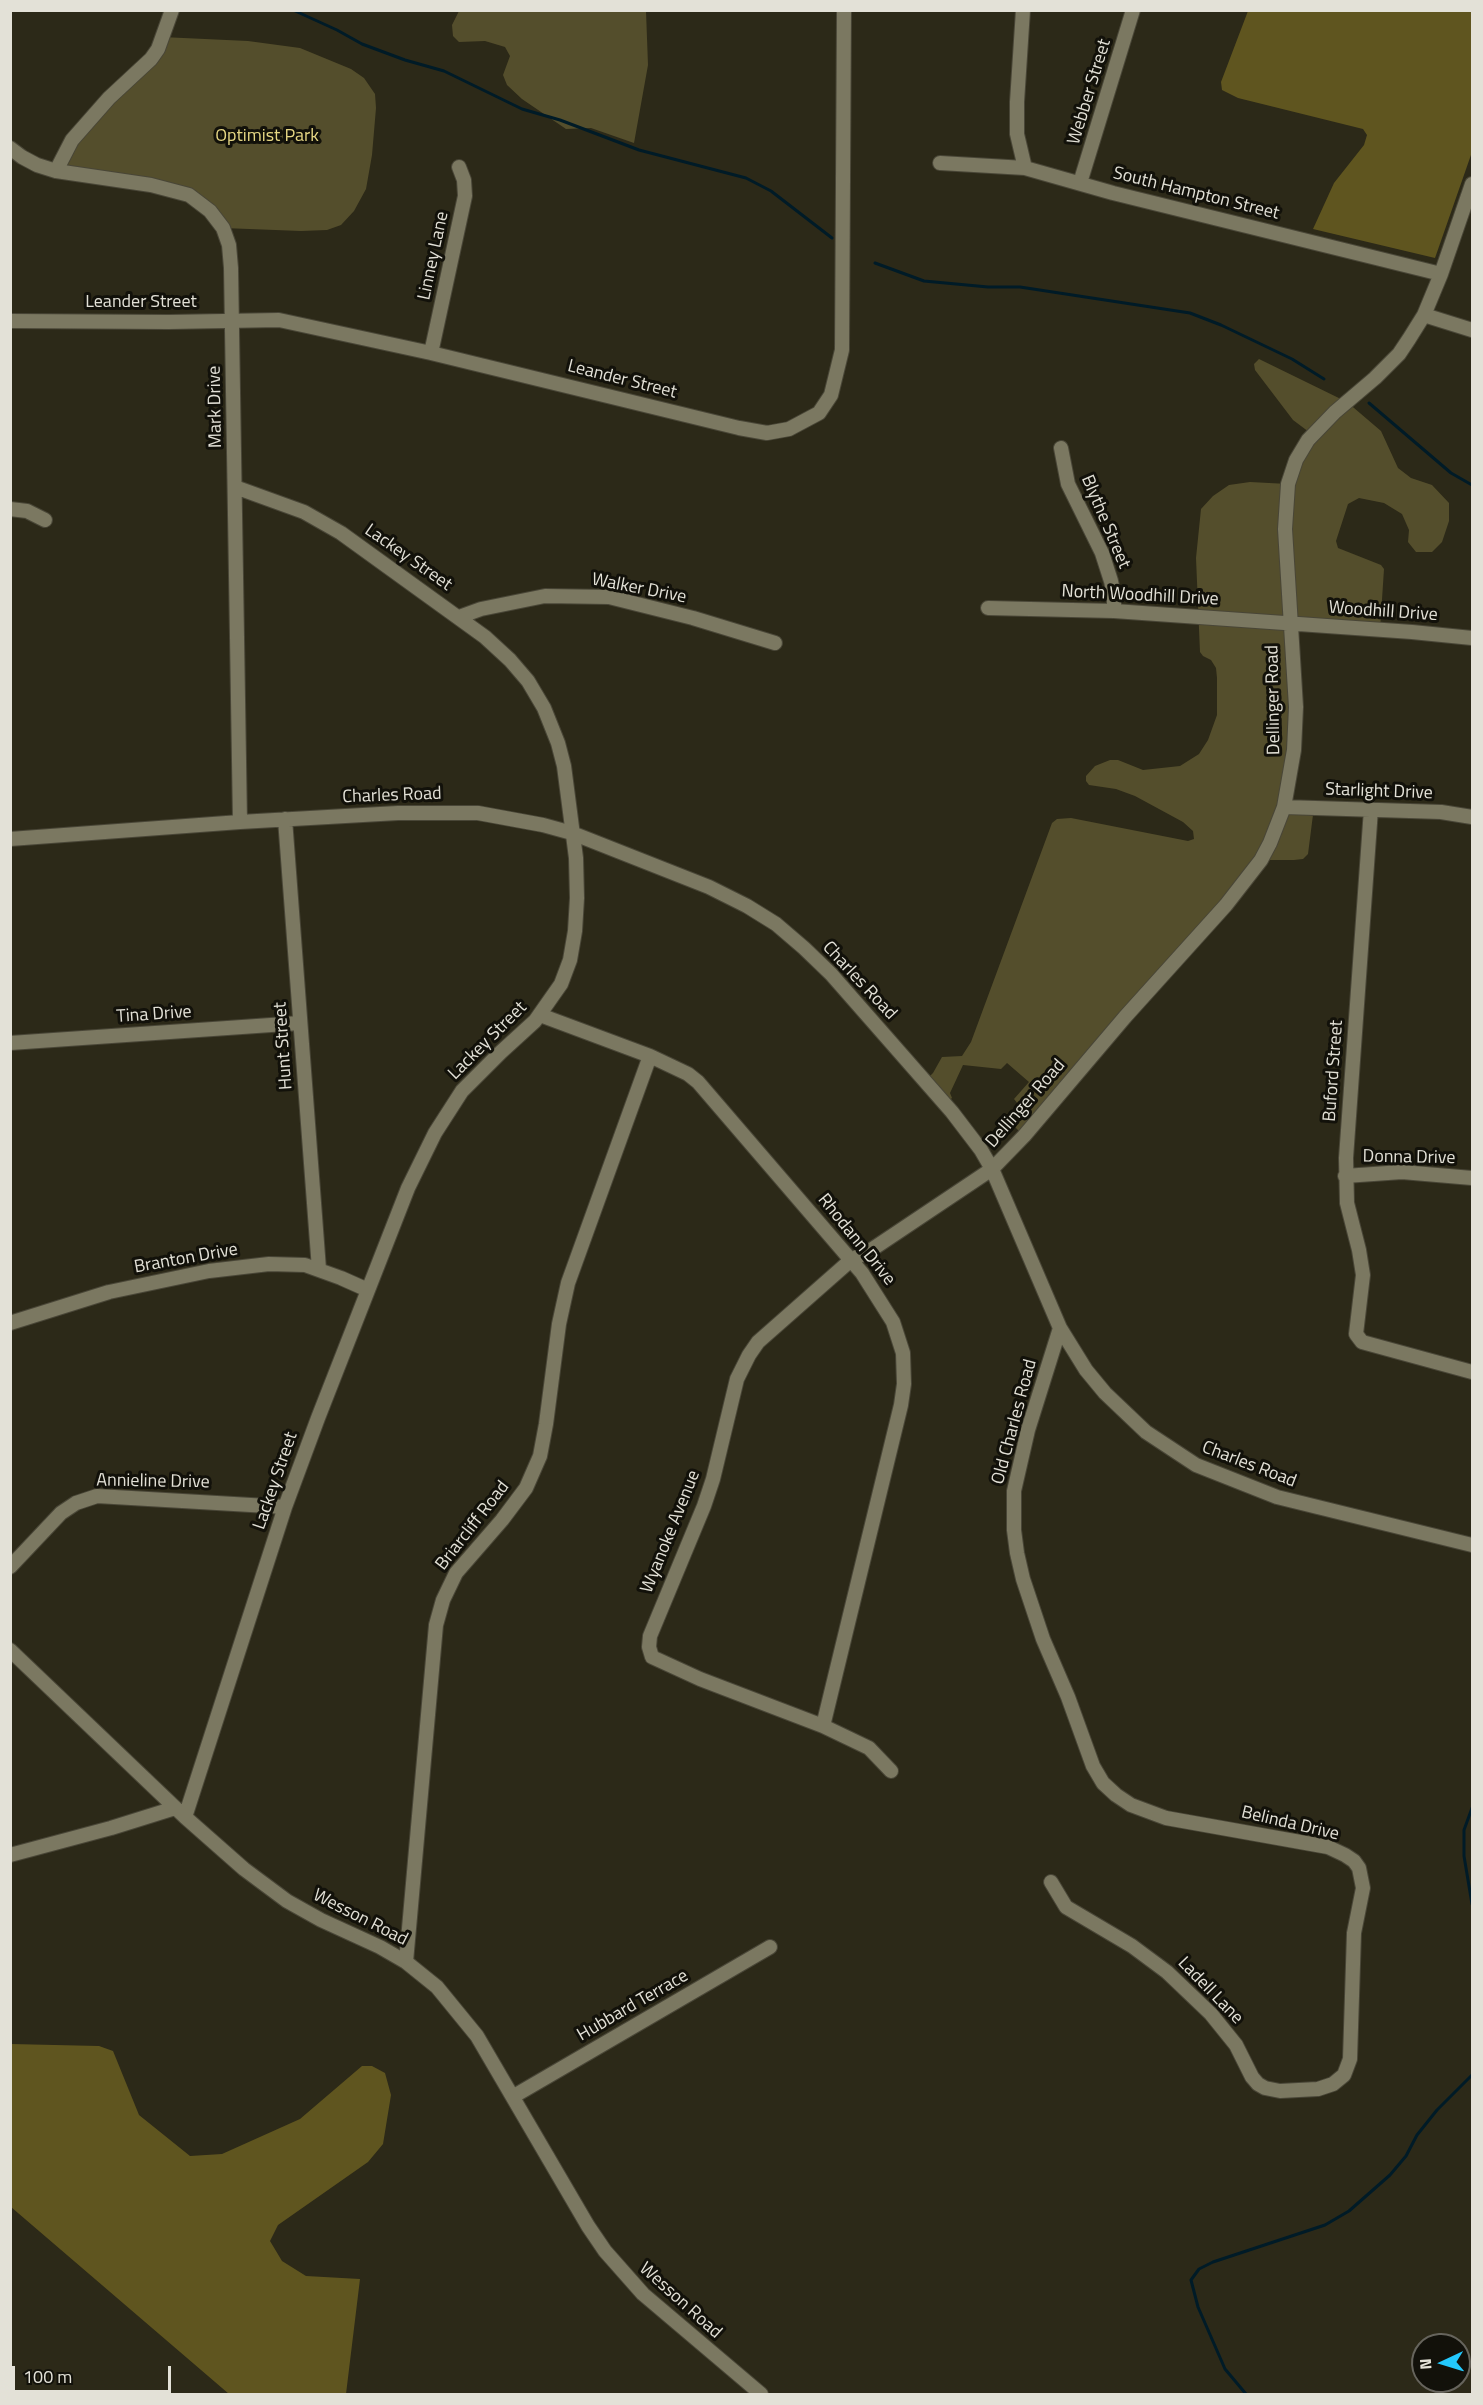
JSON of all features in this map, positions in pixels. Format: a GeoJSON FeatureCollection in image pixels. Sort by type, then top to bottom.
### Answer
{"type":"FeatureCollection","features":[{"type":"Feature","properties":{"kind":"street"},"geometry":{"type":"LineString","coordinates":[[56,171],[72,140],[109,98],[151,59],[158,49],[172,10]]}},
{"type":"Feature","properties":{"kind":"street","name":"Leander Street"},"geometry":{"type":"LineString","coordinates":[[10,321],[279,320],[431,353],[767,433],[789,429],[819,413],[831,395],[842,350],[844,10]]}},
{"type":"Feature","properties":{"kind":"street"},"geometry":{"type":"LineString","coordinates":[[1023,10],[1017,134],[1025,168]]}},
{"type":"Feature","properties":{"kind":"street","name":"Webber Street"},"geometry":{"type":"LineString","coordinates":[[1080,183],[1133,10]]}},
{"type":"Feature","properties":{"kind":"street","name":"Mark Drive"},"geometry":{"type":"LineString","coordinates":[[10,148],[37,165],[56,171],[152,184],[189,195],[210,211],[223,228],[229,245],[240,822]]}},
{"type":"Feature","properties":{"kind":"street","name":"South Hampton Street"},"geometry":{"type":"LineString","coordinates":[[940,163],[1025,168],[1441,274]]}},
{"type":"Feature","properties":{"kind":"street","name":"Linney Lane"},"geometry":{"type":"LineString","coordinates":[[431,353],[465,196],[464,180],[459,167]]}},
{"type":"Feature","properties":{"kind":"street","name":"Dellinger Road"},"geometry":{"type":"LineString","coordinates":[[992,1169],[1024,1136],[1125,1017],[1226,905],[1270,843],[1284,807],[1294,750],[1296,707],[1285,529],[1288,484],[1296,460],[1308,440],[1335,412],[1399,354],[1424,315],[1473,184]]}},
{"type":"Feature","properties":{"kind":"street"},"geometry":{"type":"LineString","coordinates":[[1424,315],[1473,330]]}},
{"type":"Feature","properties":{"kind":"street","name":"Blythe Street"},"geometry":{"type":"LineString","coordinates":[[1061,447],[1063,468],[1068,484],[1102,553],[1111,581],[1114,611]]}},
{"type":"Feature","properties":{"kind":"street","name":"Lackey Street"},"geometry":{"type":"LineString","coordinates":[[180,1813],[285,1507],[408,1188],[423,1155],[448,1112],[480,1072],[540,1015],[561,984],[570,960],[577,899],[576,858],[564,766],[558,743],[528,681],[510,660],[459,617],[320,520],[280,502],[235,487]]}},
{"type":"Feature","properties":{"kind":"street"},"geometry":{"type":"LineString","coordinates":[[10,509],[27,511],[45,520]]}},
{"type":"Feature","properties":{"kind":"street","name":"Walker Drive"},"geometry":{"type":"LineString","coordinates":[[459,617],[502,603],[545,596],[609,597],[693,618],[775,644]]}},
{"type":"Feature","properties":{"kind":"street","name":"North Woodhill Drive"},"geometry":{"type":"LineString","coordinates":[[988,608],[1114,611],[1290,623]]}},
{"type":"Feature","properties":{"kind":"street","name":"Woodhill Drive"},"geometry":{"type":"LineString","coordinates":[[1290,623],[1473,638]]}},
{"type":"Feature","properties":{"kind":"street","name":"Starlight Drive"},"geometry":{"type":"LineString","coordinates":[[1284,807],[1441,812],[1473,817]]}},
{"type":"Feature","properties":{"kind":"street","name":"Buford Street"},"geometry":{"type":"LineString","coordinates":[[1371,809],[1346,1176],[1347,1203],[1363,1275],[1356,1334],[1362,1342],[1473,1372]]}},
{"type":"Feature","properties":{"kind":"street","name":"Charles Road"},"geometry":{"type":"LineString","coordinates":[[10,839],[285,819],[398,813],[478,813],[572,833],[709,887],[776,924],[831,974],[952,1112],[981,1150],[992,1169],[1060,1328],[1086,1370],[1105,1393],[1146,1432],[1196,1465],[1277,1497],[1473,1545]]}},
{"type":"Feature","properties":{"kind":"street","name":"Hunt Street"},"geometry":{"type":"LineString","coordinates":[[285,819],[319,1269]]}},
{"type":"Feature","properties":{"kind":"street","name":"Rhodann Drive"},"geometry":{"type":"LineString","coordinates":[[540,1015],[650,1056],[698,1082],[851,1260],[878,1294],[893,1322],[903,1353],[904,1384],[901,1405],[823,1726]]}},
{"type":"Feature","properties":{"kind":"street","name":"Tina Drive"},"geometry":{"type":"LineString","coordinates":[[10,1043],[300,1023]]}},
{"type":"Feature","properties":{"kind":"street","name":"Briarcliff Road"},"geometry":{"type":"LineString","coordinates":[[406,1962],[436,1625],[445,1595],[456,1573],[502,1520],[526,1488],[540,1456],[559,1324],[568,1283],[650,1056]]}},
{"type":"Feature","properties":{"kind":"street","name":"Wyanoke Avenue"},"geometry":{"type":"LineString","coordinates":[[891,1771],[869,1748],[823,1726],[662,1664],[652,1657],[649,1647],[655,1620],[704,1506],[713,1479],[732,1392],[742,1367],[758,1342],[851,1260],[871,1250],[992,1169]]}},
{"type":"Feature","properties":{"kind":"street","name":"Donna Drive"},"geometry":{"type":"LineString","coordinates":[[1346,1176],[1402,1172],[1473,1178]]}},
{"type":"Feature","properties":{"kind":"street","name":"Branton Drive"},"geometry":{"type":"LineString","coordinates":[[10,1323],[109,1292],[209,1271],[269,1264],[293,1263],[319,1269],[368,1290]]}},
{"type":"Feature","properties":{"kind":"street","name":"Old Charles Road"},"geometry":{"type":"LineString","coordinates":[[1060,1328],[1020,1462],[1014,1491],[1013,1511],[1017,1553],[1023,1579],[1043,1639],[1068,1697]]}},
{"type":"Feature","properties":{"kind":"street","name":"Annieline Drive"},"geometry":{"type":"LineString","coordinates":[[10,1567],[61,1513],[76,1503],[97,1496],[285,1507]]}},
{"type":"Feature","properties":{"kind":"street","name":"Wesson Road"},"geometry":{"type":"LineString","coordinates":[[10,1650],[180,1813],[244,1869],[287,1901],[406,1962],[437,1987],[477,2036],[588,2226],[624,2274],[675,2322],[761,2394]]}},
{"type":"Feature","properties":{"kind":"street","name":"Belinda Drive"},"geometry":{"type":"LineString","coordinates":[[1068,1697],[1093,1766],[1103,1783],[1131,1805],[1166,1818],[1328,1847],[1345,1855],[1359,1868],[1363,1888],[1354,1933],[1350,2059],[1344,2075]]}},
{"type":"Feature","properties":{"kind":"street"},"geometry":{"type":"LineString","coordinates":[[10,1855],[111,1828],[180,1813]]}},
{"type":"Feature","properties":{"kind":"street","name":"Ladell Lane"},"geometry":{"type":"LineString","coordinates":[[1051,1882],[1066,1907],[1132,1946],[1167,1972],[1210,2014],[1236,2045],[1258,2084],[1280,2091],[1318,2089],[1332,2084],[1344,2075]]}},
{"type":"Feature","properties":{"kind":"street","name":"Hubbard Terrace"},"geometry":{"type":"LineString","coordinates":[[514,2096],[770,1947]]}},
{"type":"Feature","properties":{"kind":"green space"},"geometry":{"type":"Polygon","coordinates":[[[459,11],[646,11],[648,65],[634,143],[591,128],[566,129],[522,99],[507,85],[503,75],[510,56],[505,47],[485,41],[459,42],[453,36],[452,25],[459,11]]]}},
{"type":"Feature","properties":{"kind":"green space","name":"Optimist Park"},"geometry":{"type":"Polygon","coordinates":[[[162,37],[248,41],[300,48],[351,69],[364,78],[375,94],[372,155],[366,189],[354,211],[341,225],[327,230],[301,231],[223,228],[198,201],[56,171],[162,37]]]}},
{"type":"Feature","properties":{"kind":"green space"},"geometry":{"type":"Polygon","coordinates":[[[1259,359],[1347,402],[1381,431],[1398,468],[1411,478],[1432,485],[1449,503],[1449,521],[1442,542],[1432,552],[1416,552],[1408,542],[1409,530],[1402,514],[1384,503],[1359,498],[1348,504],[1336,541],[1338,548],[1381,565],[1384,569],[1380,630],[1290,623],[1296,707],[1284,806],[1314,807],[1308,854],[1303,859],[1260,860],[1024,1136],[1014,1126],[1025,1113],[1014,1099],[1029,1082],[1007,1063],[1001,1069],[963,1065],[950,1093],[952,1098],[945,1104],[925,1081],[933,1073],[942,1057],[962,1056],[971,1042],[1052,823],[1057,819],[1071,818],[1188,841],[1194,839],[1193,831],[1183,822],[1135,796],[1116,789],[1089,785],[1086,776],[1095,766],[1110,760],[1118,760],[1143,770],[1180,766],[1199,754],[1208,740],[1217,715],[1217,678],[1216,668],[1211,660],[1200,652],[1196,558],[1201,509],[1213,496],[1229,485],[1250,482],[1288,484],[1313,435],[1293,420],[1255,370],[1254,364],[1259,359]]]}},
{"type":"Feature","properties":{"kind":"shaded area"},"geometry":{"type":"Polygon","coordinates":[[[1248,11],[1472,11],[1472,152],[1435,258],[1313,229],[1334,183],[1364,145],[1367,135],[1363,129],[1238,98],[1222,90],[1221,82],[1248,11]]]}},
{"type":"Feature","properties":{"kind":"shaded area"},"geometry":{"type":"Polygon","coordinates":[[[11,2044],[99,2046],[113,2051],[139,2115],[190,2156],[222,2154],[300,2119],[362,2066],[372,2066],[385,2073],[391,2095],[383,2144],[368,2162],[278,2225],[270,2241],[282,2261],[306,2276],[360,2279],[346,2394],[229,2394],[11,2207],[11,2044]]]}},
{"type":"Feature","properties":{"kind":"waterway"},"geometry":{"type":"LineString","coordinates":[[293,10],[362,44],[444,71],[522,109],[560,120],[639,150],[746,178],[771,191],[832,238]]}},
{"type":"Feature","properties":{"kind":"waterway"},"geometry":{"type":"LineString","coordinates":[[875,263],[924,281],[988,287],[1020,287],[1190,313],[1221,325],[1292,359],[1324,379]]}},
{"type":"Feature","properties":{"kind":"waterway"},"geometry":{"type":"LineString","coordinates":[[1369,403],[1451,473],[1472,485]]}},
{"type":"Feature","properties":{"kind":"waterway"},"geometry":{"type":"LineString","coordinates":[[1472,1808],[1464,1830],[1464,1856],[1472,1904]]}},
{"type":"Feature","properties":{"kind":"waterway"},"geometry":{"type":"LineString","coordinates":[[1246,2394],[1225,2369],[1198,2307],[1191,2280],[1199,2269],[1213,2262],[1325,2225],[1349,2211],[1390,2175],[1406,2156],[1417,2135],[1437,2110],[1472,2075]]}}]}
